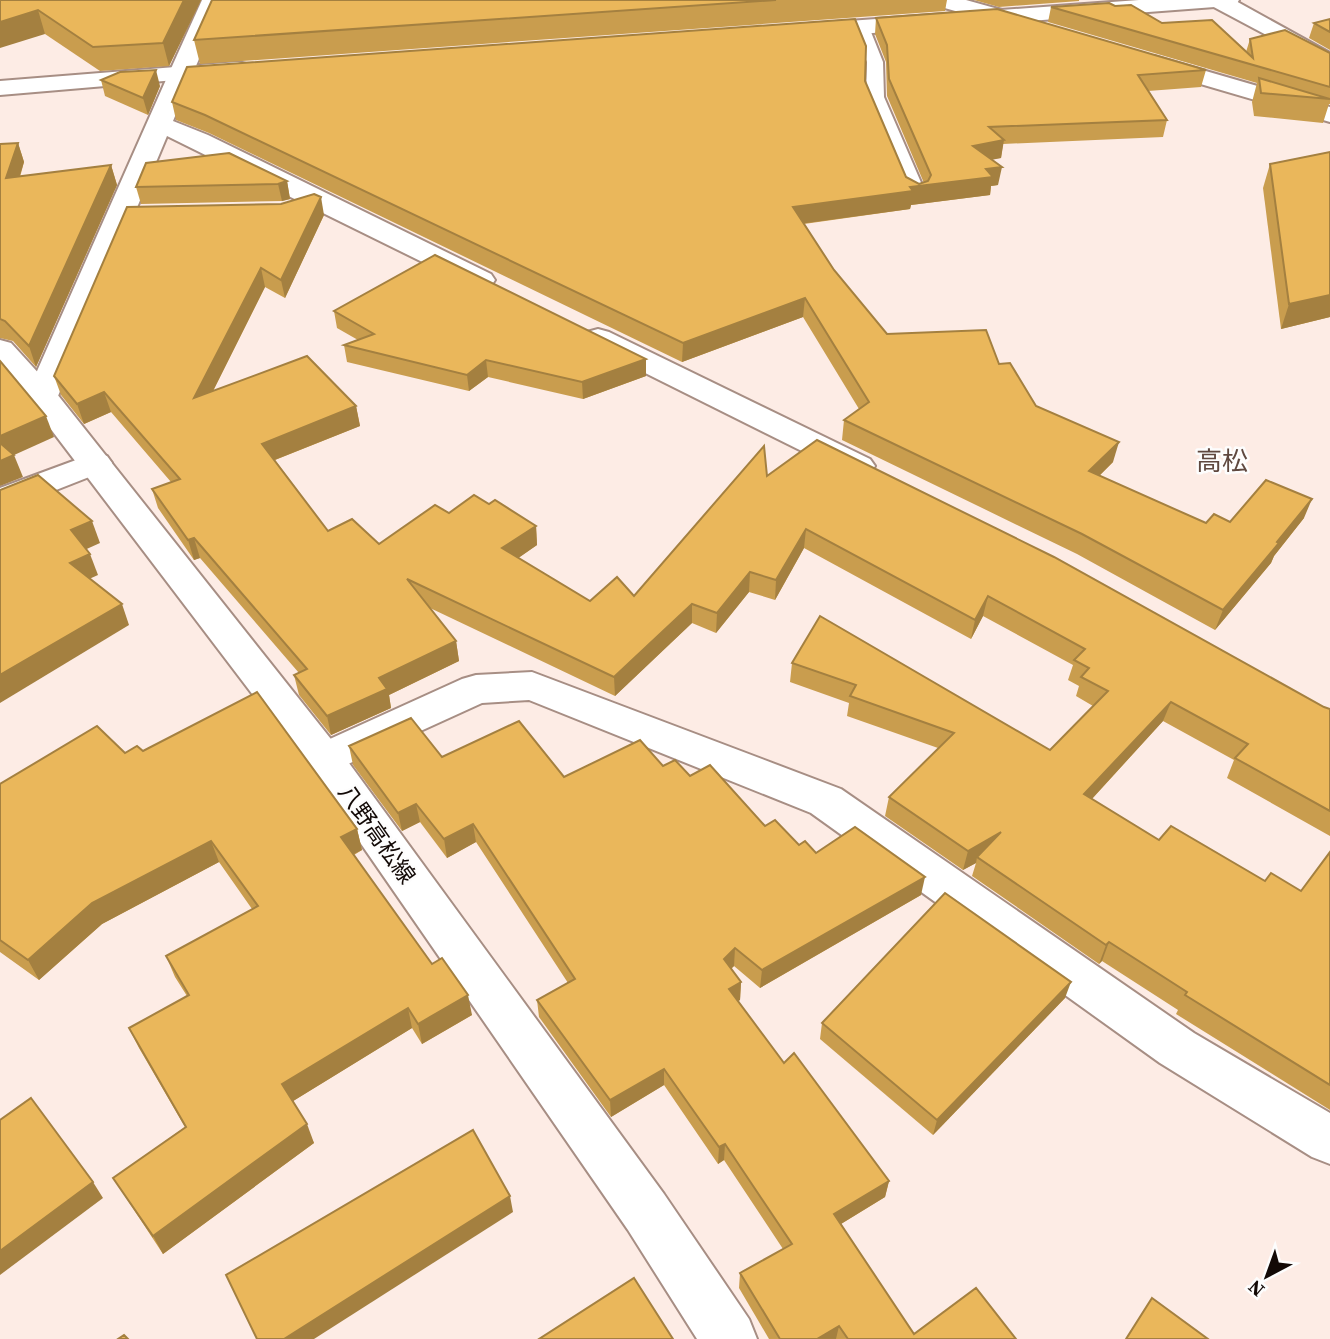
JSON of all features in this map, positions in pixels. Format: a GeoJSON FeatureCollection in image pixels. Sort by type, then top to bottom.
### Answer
{"type":"FeatureCollection","features":[{"type":"Feature","properties":{"kind":"main road"},"geometry":{"type":"LineString","coordinates":[[42,396],[213,0]]}},
{"type":"Feature","properties":{"kind":"main road"},"geometry":{"type":"LineString","coordinates":[[942,0],[1068,37]]}},
{"type":"Feature","properties":{"kind":"main road"},"geometry":{"type":"LineString","coordinates":[[1219,0],[1330,62]]}},
{"type":"Feature","properties":{"kind":"main road"},"geometry":{"type":"LineString","coordinates":[[791,32],[1228,0]]}},
{"type":"Feature","properties":{"kind":"main road"},"geometry":{"type":"LineString","coordinates":[[1132,56],[1330,115]]}},
{"type":"Feature","properties":{"kind":"main road"},"geometry":{"type":"LineString","coordinates":[[0,88],[264,68]]}},
{"type":"Feature","properties":{"kind":"main road"},"geometry":{"type":"LineString","coordinates":[[159,124],[199,140],[504,292]]}},
{"type":"Feature","properties":{"kind":"main road"},"geometry":{"type":"LineString","coordinates":[[285,212],[319,200]]}},
{"type":"Feature","properties":{"kind":"main road"},"geometry":{"type":"LineString","coordinates":[[120,215],[148,214]]}},
{"type":"Feature","properties":{"kind":"main road"},"geometry":{"type":"LineString","coordinates":[[566,322],[888,481]]}},
{"type":"Feature","properties":{"kind":"main road","name":"八野高松線"},"geometry":{"type":"LineString","coordinates":[[0,349],[42,396],[324,759],[646,1212],[729,1339]]}},
{"type":"Feature","properties":{"kind":"main road"},"geometry":{"type":"LineString","coordinates":[[0,501],[94,463]]}},
{"type":"Feature","properties":{"kind":"main road"},"geometry":{"type":"LineString","coordinates":[[324,759],[476,689],[532,686],[826,801],[1177,1048],[1330,1140]]}},
{"type":"Feature","properties":{"kind":"lane"},"geometry":{"type":"LineString","coordinates":[[861,27],[875,62],[875,97],[916,194]]}},
{"type":"Feature","properties":{"kind":"building"},"geometry":{"type":"Polygon","coordinates":[[[0,0],[184,0],[163,43],[93,47],[38,10],[0,22],[0,0]]]}},
{"type":"Feature","properties":{"kind":"building"},"geometry":{"type":"Polygon","coordinates":[[[212,0],[776,0],[194,40],[212,0]]]}},
{"type":"Feature","properties":{"kind":"building"},"geometry":{"type":"Polygon","coordinates":[[[1109,3],[1115,6],[1131,5],[1162,23],[1212,20],[1253,58],[1250,39],[1285,30],[1330,53],[1330,87],[1051,7],[1109,3]]]}},
{"type":"Feature","properties":{"kind":"building"},"geometry":{"type":"Polygon","coordinates":[[[997,9],[1206,70],[1138,75],[1167,120],[989,127],[1004,140],[973,146],[1002,167],[986,169],[993,177],[910,187],[913,191],[793,207],[834,270],[887,334],[986,330],[999,364],[1010,363],[1036,406],[1119,442],[1089,471],[1206,523],[1214,514],[1230,522],[1266,480],[1312,499],[1223,610],[1082,534],[844,420],[869,402],[805,298],[683,343],[205,115],[172,102],[187,67],[855,19],[866,46],[865,81],[906,177],[919,184],[928,181],[931,175],[889,79],[887,45],[876,18],[997,9]]]}},
{"type":"Feature","properties":{"kind":"building"},"geometry":{"type":"Polygon","coordinates":[[[1330,19],[1330,32],[1314,23],[1330,19]]]}},
{"type":"Feature","properties":{"kind":"building"},"geometry":{"type":"Polygon","coordinates":[[[156,70],[143,98],[101,80],[120,72],[156,70]]]}},
{"type":"Feature","properties":{"kind":"building"},"geometry":{"type":"Polygon","coordinates":[[[1259,78],[1330,99],[1261,93],[1259,78]]]}},
{"type":"Feature","properties":{"kind":"building"},"geometry":{"type":"Polygon","coordinates":[[[18,143],[6,178],[111,165],[29,346],[0,319],[0,144],[18,143]]]}},
{"type":"Feature","properties":{"kind":"building"},"geometry":{"type":"Polygon","coordinates":[[[1330,152],[1330,295],[1289,304],[1270,164],[1330,152]]]}},
{"type":"Feature","properties":{"kind":"building"},"geometry":{"type":"Polygon","coordinates":[[[229,153],[287,181],[278,184],[136,187],[146,163],[229,153]]]}},
{"type":"Feature","properties":{"kind":"building"},"geometry":{"type":"Polygon","coordinates":[[[314,194],[321,197],[281,280],[261,268],[194,398],[307,356],[356,406],[262,444],[328,531],[352,519],[379,544],[435,505],[449,513],[474,495],[489,504],[495,500],[536,526],[502,548],[590,601],[617,577],[634,596],[764,446],[767,476],[817,440],[1054,557],[1330,709],[1330,811],[1235,758],[1248,744],[1171,702],[1084,794],[1159,840],[1171,826],[1265,881],[1271,873],[1301,891],[1330,852],[1330,1085],[1185,995],[1187,992],[1109,942],[1106,945],[977,857],[1001,832],[968,851],[889,797],[954,733],[850,696],[856,685],[792,663],[820,616],[1050,750],[1108,691],[1081,677],[1089,668],[1074,660],[1085,649],[988,596],[975,620],[806,529],[776,580],[750,572],[717,613],[692,604],[614,677],[407,579],[456,641],[379,678],[387,689],[327,716],[294,675],[307,669],[194,538],[188,540],[152,489],[180,479],[104,392],[77,404],[54,376],[127,207],[281,204],[314,194]]]}},
{"type":"Feature","properties":{"kind":"building"},"geometry":{"type":"Polygon","coordinates":[[[435,255],[646,359],[582,382],[486,360],[467,375],[344,345],[374,334],[334,311],[435,255]]]}},
{"type":"Feature","properties":{"kind":"building"},"geometry":{"type":"Polygon","coordinates":[[[0,361],[46,416],[0,436],[0,361]]]}},
{"type":"Feature","properties":{"kind":"building"},"geometry":{"type":"Polygon","coordinates":[[[0,443],[14,455],[0,461],[0,443]]]}},
{"type":"Feature","properties":{"kind":"building"},"geometry":{"type":"Polygon","coordinates":[[[38,475],[92,521],[71,530],[90,554],[70,563],[122,604],[0,675],[0,490],[38,475]]]}},
{"type":"Feature","properties":{"kind":"building"},"geometry":{"type":"Polygon","coordinates":[[[257,692],[357,829],[341,837],[432,964],[442,958],[468,995],[418,1024],[408,1008],[282,1084],[307,1124],[153,1236],[113,1178],[186,1127],[129,1028],[189,995],[166,956],[258,906],[211,841],[92,903],[28,960],[0,940],[0,784],[97,726],[125,753],[137,746],[143,751],[257,692]]]}},
{"type":"Feature","properties":{"kind":"building"},"geometry":{"type":"Polygon","coordinates":[[[411,718],[442,757],[519,721],[564,777],[640,740],[663,766],[675,760],[690,776],[710,765],[765,826],[775,820],[799,845],[805,841],[816,853],[855,827],[925,877],[762,970],[735,948],[724,959],[741,982],[729,989],[784,1063],[794,1053],[889,1181],[834,1214],[914,1334],[976,1288],[1016,1339],[848,1339],[839,1326],[817,1339],[780,1339],[740,1273],[792,1244],[725,1144],[719,1147],[664,1069],[610,1100],[537,1000],[575,979],[473,824],[444,839],[416,804],[398,813],[349,746],[411,718]]]}},
{"type":"Feature","properties":{"kind":"building"},"geometry":{"type":"Polygon","coordinates":[[[945,893],[1071,982],[937,1120],[822,1023],[945,893]]]}},
{"type":"Feature","properties":{"kind":"building"},"geometry":{"type":"Polygon","coordinates":[[[31,1098],[93,1182],[0,1251],[0,1120],[31,1098]]]}},
{"type":"Feature","properties":{"kind":"building"},"geometry":{"type":"Polygon","coordinates":[[[473,1130],[510,1196],[284,1339],[257,1339],[226,1275],[473,1130]]]}},
{"type":"Feature","properties":{"kind":"building"},"geometry":{"type":"Polygon","coordinates":[[[634,1278],[673,1339],[539,1339],[634,1278]]]}},
{"type":"Feature","properties":{"kind":"building"},"geometry":{"type":"Polygon","coordinates":[[[1152,1298],[1208,1339],[1126,1339],[1152,1298]]]}},
{"type":"Feature","properties":{"kind":"district","name":"高松"},"geometry":{"type":"Point","coordinates":[1222,461]}}]}
